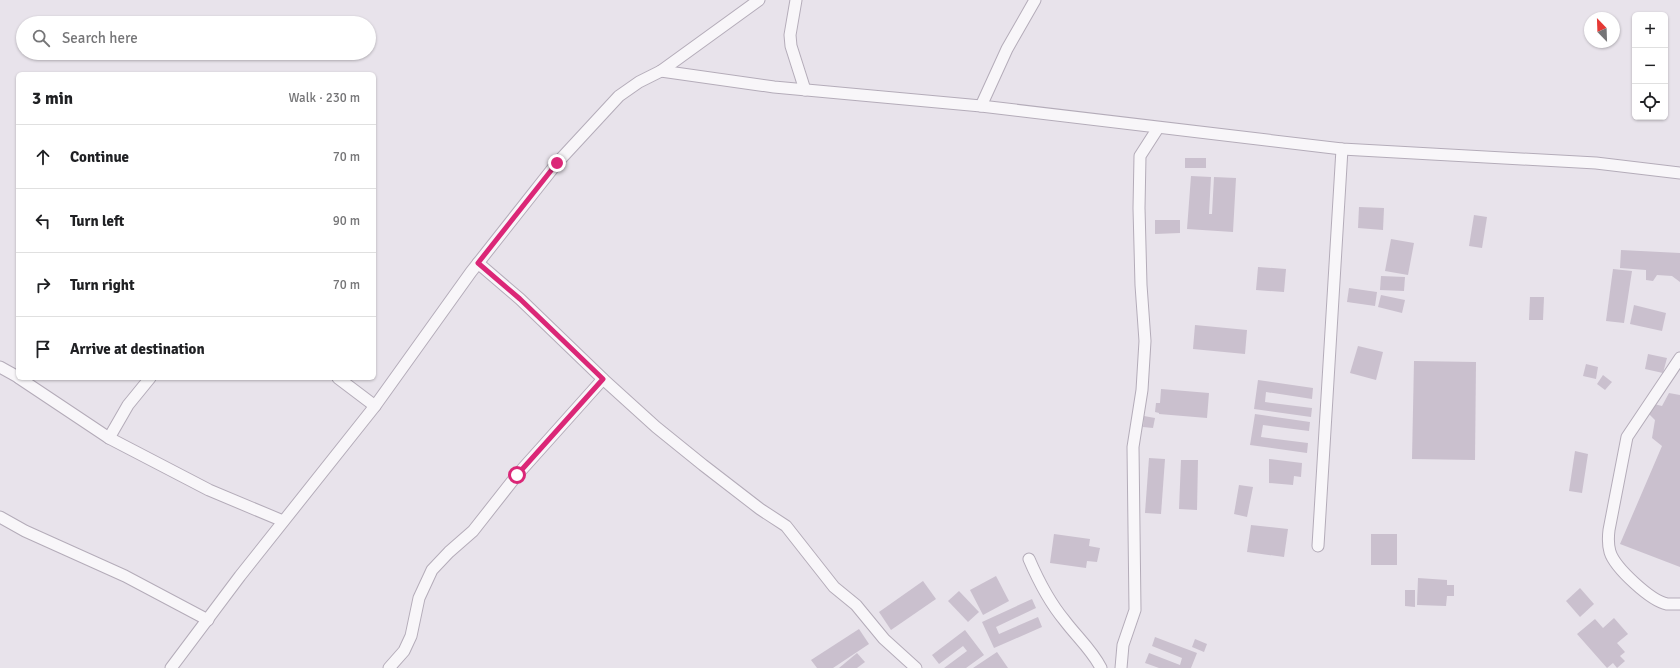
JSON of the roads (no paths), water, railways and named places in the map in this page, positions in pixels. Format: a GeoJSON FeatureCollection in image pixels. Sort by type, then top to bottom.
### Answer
{"type":"FeatureCollection","features":[{"type":"Feature","properties":{"kind":"street"},"geometry":{"type":"LineString","coordinates":[[171,668],[283,521],[375,406],[478,263],[557,163],[619,96],[639,82],[661,71],[760,0]]}},
{"type":"Feature","properties":{"kind":"street"},"geometry":{"type":"LineString","coordinates":[[796,0],[790,35],[791,46],[805,90]]}},
{"type":"Feature","properties":{"kind":"street"},"geometry":{"type":"LineString","coordinates":[[981,106],[1007,49],[1035,0]]}},
{"type":"Feature","properties":{"kind":"street"},"geometry":{"type":"LineString","coordinates":[[661,71],[774,87],[981,106],[1342,149],[1596,163],[1680,173]]}},
{"type":"Feature","properties":{"kind":"street"},"geometry":{"type":"LineString","coordinates":[[1122,668],[1123,645],[1135,610],[1133,447],[1142,390],[1145,341],[1141,285],[1139,208],[1140,156],[1158,128]]}},
{"type":"Feature","properties":{"kind":"street"},"geometry":{"type":"LineString","coordinates":[[1318,546],[1342,149]]}},
{"type":"Feature","properties":{"kind":"street"},"geometry":{"type":"LineString","coordinates":[[478,263],[520,299],[603,379],[656,427],[760,509],[786,526],[830,583],[856,605],[884,638],[916,668]]}},
{"type":"Feature","properties":{"kind":"street"},"geometry":{"type":"LineString","coordinates":[[1680,358],[1627,437],[1608,543],[1611,554],[1627,576],[1666,604],[1680,604]]}},
{"type":"Feature","properties":{"kind":"street"},"geometry":{"type":"LineString","coordinates":[[0,367],[16,377]]}},
{"type":"Feature","properties":{"kind":"street"},"geometry":{"type":"LineString","coordinates":[[389,668],[404,651],[411,636],[419,598],[432,570],[449,552],[473,531],[517,475],[603,379]]}},
{"type":"Feature","properties":{"kind":"street"},"geometry":{"type":"LineString","coordinates":[[21,380],[109,438],[209,490],[283,521]]}},
{"type":"Feature","properties":{"kind":"street"},"geometry":{"type":"LineString","coordinates":[[109,438],[128,405],[148,380]]}},
{"type":"Feature","properties":{"kind":"street"},"geometry":{"type":"LineString","coordinates":[[341,380],[375,406]]}},
{"type":"Feature","properties":{"kind":"street"},"geometry":{"type":"LineString","coordinates":[[0,517],[25,531],[125,576],[208,620]]}},
{"type":"Feature","properties":{"kind":"street"},"geometry":{"type":"LineString","coordinates":[[1029,559],[1036,574],[1060,614],[1093,654],[1101,668]]}}]}
